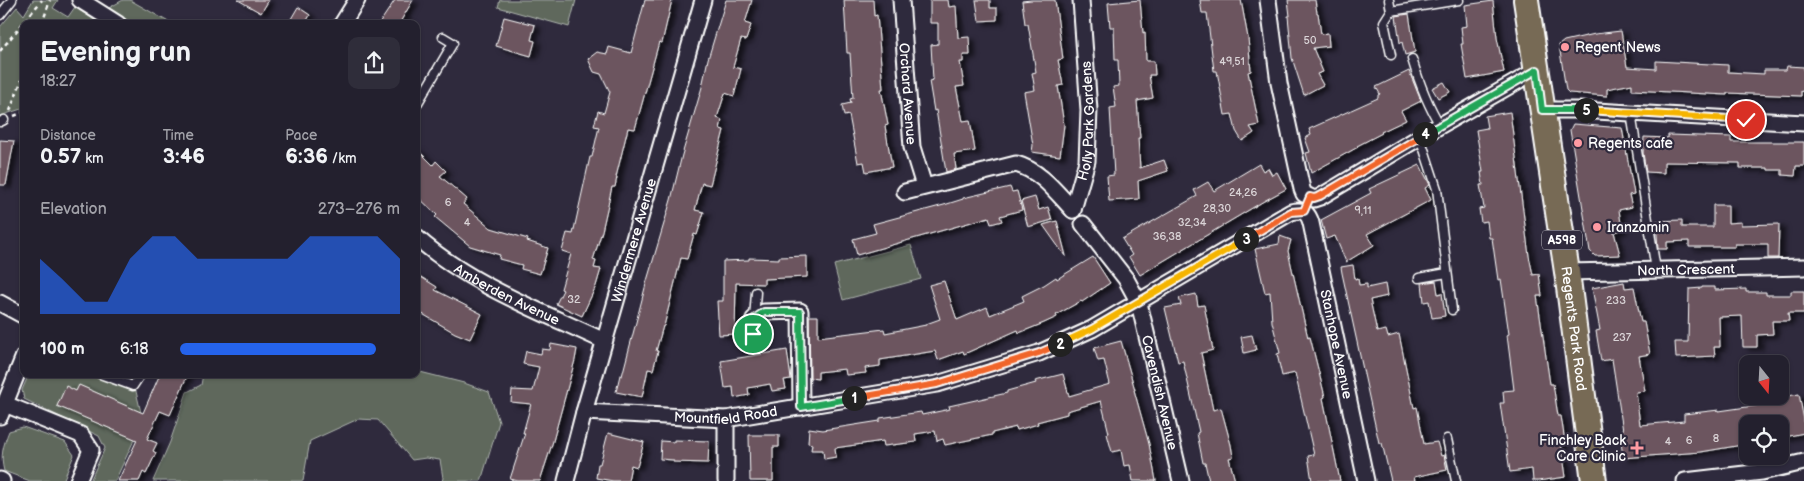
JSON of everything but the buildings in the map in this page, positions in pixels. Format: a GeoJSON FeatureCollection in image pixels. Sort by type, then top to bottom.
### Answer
{"type":"FeatureCollection","features":[{"type":"Feature","properties":{"kind":"main road","name":"Regent's Park Road"},"geometry":{"type":"LineString","coordinates":[[1526,0],[1567,272],[1594,481]]}},
{"type":"Feature","properties":{"kind":"street"},"geometry":{"type":"LineString","coordinates":[[80,0],[100,5],[114,20]]}},
{"type":"Feature","properties":{"kind":"street"},"geometry":{"type":"LineString","coordinates":[[344,20],[357,0]]}},
{"type":"Feature","properties":{"kind":"street","name":"Windermere Avenue"},"geometry":{"type":"LineString","coordinates":[[566,481],[604,341],[702,0]]}},
{"type":"Feature","properties":{"kind":"street","name":"Orchard Avenue"},"geometry":{"type":"LineString","coordinates":[[901,0],[912,147],[924,186]]}},
{"type":"Feature","properties":{"kind":"street","name":"Holly Park Gardens"},"geometry":{"type":"LineString","coordinates":[[924,186],[1016,164],[1028,167],[1041,176],[1073,210],[1087,160],[1088,110],[1081,0]]}},
{"type":"Feature","properties":{"kind":"street","name":"Stanhope Avenue"},"geometry":{"type":"LineString","coordinates":[[1268,0],[1279,83],[1307,204],[1366,481]]}},
{"type":"Feature","properties":{"kind":"street","name":"Mountfield Road"},"geometry":{"type":"LineString","coordinates":[[584,412],[726,419],[937,384],[1039,353],[1092,329],[1138,303],[1307,204],[1314,198],[1537,70]]}},
{"type":"Feature","properties":{"kind":"street"},"geometry":{"type":"LineString","coordinates":[[1542,110],[1579,110],[1804,123]]}},
{"type":"Feature","properties":{"kind":"street"},"geometry":{"type":"LineString","coordinates":[[905,192],[924,186]]}},
{"type":"Feature","properties":{"kind":"street","name":"Cavendish Avenue"},"geometry":{"type":"LineString","coordinates":[[1084,224],[1126,279],[1138,303],[1181,481]]}},
{"type":"Feature","properties":{"kind":"street","name":"Amberden Avenue"},"geometry":{"type":"LineString","coordinates":[[420,240],[435,253],[477,281],[604,341]]}},
{"type":"Feature","properties":{"kind":"street","name":"North Crescent"},"geometry":{"type":"LineString","coordinates":[[1567,272],[1804,267]]}},
{"type":"Feature","properties":{"kind":"street"},"geometry":{"type":"LineString","coordinates":[[0,303],[20,314]]}},
{"type":"Feature","properties":{"kind":"street"},"geometry":{"type":"LineString","coordinates":[[753,334],[754,319],[764,312],[800,312],[801,407]]}},
{"type":"Feature","properties":{"kind":"street"},"geometry":{"type":"LineString","coordinates":[[20,366],[2,410],[81,435],[91,450],[78,481]]}},
{"type":"Feature","properties":{"kind":"street"},"geometry":{"type":"LineString","coordinates":[[726,419],[726,481]]}},
{"type":"Feature","properties":{"kind":"street"},"geometry":{"type":"LineString","coordinates":[[1685,481],[1762,472],[1804,462]]}},
{"type":"Feature","properties":{"kind":"lane"},"geometry":{"type":"LineString","coordinates":[[0,15],[12,0]]}},
{"type":"Feature","properties":{"kind":"lane"},"geometry":{"type":"LineString","coordinates":[[1389,0],[1391,11],[1384,22],[1391,55]]}},
{"type":"Feature","properties":{"kind":"lane"},"geometry":{"type":"LineString","coordinates":[[1391,11],[1458,0]]}},
{"type":"Feature","properties":{"kind":"lane"},"geometry":{"type":"LineString","coordinates":[[420,99],[453,43],[443,37]]}},
{"type":"Feature","properties":{"kind":"lane"},"geometry":{"type":"LineString","coordinates":[[1412,58],[1421,86],[1440,125]]}},
{"type":"Feature","properties":{"kind":"lane"},"geometry":{"type":"LineString","coordinates":[[1631,113],[1656,270]]}},
{"type":"Feature","properties":{"kind":"lane"},"geometry":{"type":"LineString","coordinates":[[1420,137],[1437,189],[1452,310]]}},
{"type":"Feature","properties":{"kind":"lane"},"geometry":{"type":"LineString","coordinates":[[1419,278],[1447,274]]}},
{"type":"Feature","properties":{"kind":"lane"},"geometry":{"type":"LineString","coordinates":[[754,319],[756,292]]}},
{"type":"Feature","properties":{"kind":"lane"},"geometry":{"type":"LineString","coordinates":[[111,378],[133,386],[138,378]]}},
{"type":"Feature","properties":{"kind":"lane"},"geometry":{"type":"LineString","coordinates":[[1447,439],[1456,481]]}},
{"type":"Feature","properties":{"kind":"path"},"geometry":{"type":"LineString","coordinates":[[26,20],[42,0]]}},
{"type":"Feature","properties":{"kind":"path"},"geometry":{"type":"LineString","coordinates":[[43,20],[50,0]]}},
{"type":"Feature","properties":{"kind":"path"},"geometry":{"type":"LineString","coordinates":[[0,51],[20,27]]}},
{"type":"Feature","properties":{"kind":"path"},"geometry":{"type":"LineString","coordinates":[[2,121],[10,111],[20,85]]}},
{"type":"Feature","properties":{"kind":"path"},"geometry":{"type":"LineString","coordinates":[[2,121],[20,114]]}},
{"type":"Feature","properties":{"kind":"green space"},"geometry":{"type":"Polygon","coordinates":[[[33,0],[58,0],[53,8],[68,17],[75,7],[94,20],[20,20],[20,109],[0,116],[0,27],[17,7],[24,15],[33,0]]]}},
{"type":"Feature","properties":{"kind":"green space"},"geometry":{"type":"Polygon","coordinates":[[[123,0],[130,0],[165,20],[127,20],[107,9],[123,0]]]}},
{"type":"Feature","properties":{"kind":"green space"},"geometry":{"type":"Polygon","coordinates":[[[500,0],[576,0],[569,27],[498,7],[500,0]]]}},
{"type":"Feature","properties":{"kind":"green space"},"geometry":{"type":"Polygon","coordinates":[[[911,245],[921,279],[843,300],[834,265],[911,245]]]}},
{"type":"Feature","properties":{"kind":"green space"},"geometry":{"type":"Polygon","coordinates":[[[420,372],[464,383],[489,392],[499,422],[481,481],[442,481],[440,460],[426,458],[412,460],[378,420],[358,419],[310,441],[303,481],[153,481],[170,442],[187,392],[201,385],[202,378],[420,378],[420,372]]]}},
{"type":"Feature","properties":{"kind":"green space"},"geometry":{"type":"Polygon","coordinates":[[[27,378],[123,378],[134,383],[143,421],[115,481],[90,481],[105,448],[99,436],[24,399],[22,390],[27,378]]]}},
{"type":"Feature","properties":{"kind":"green space"},"geometry":{"type":"Polygon","coordinates":[[[23,427],[65,442],[74,455],[63,481],[30,481],[4,471],[3,451],[9,431],[23,427]]]}},
{"type":"Feature","properties":{"kind":"place","name":"Regent News"},"geometry":{"type":"Point","coordinates":[1565,47]}},
{"type":"Feature","properties":{"kind":"place","name":"Regents cafe"},"geometry":{"type":"Point","coordinates":[1578,143]}},
{"type":"Feature","properties":{"kind":"place","name":"Iranzamin"},"geometry":{"type":"Point","coordinates":[1597,227]}},
{"type":"Feature","properties":{"kind":"place","name":"Finchley Back Care Clinic"},"geometry":{"type":"Point","coordinates":[1637,448]}},
{"type":"Feature","properties":{"kind":"route"},"geometry":{"type":"LineString","coordinates":[[753,334],[754,319],[764,312],[800,312],[801,407],[937,384],[1039,353],[1092,329],[1291,212],[1304,211],[1310,197],[1320,196],[1537,70],[1542,110],[1579,110],[1746,120]]}}]}
